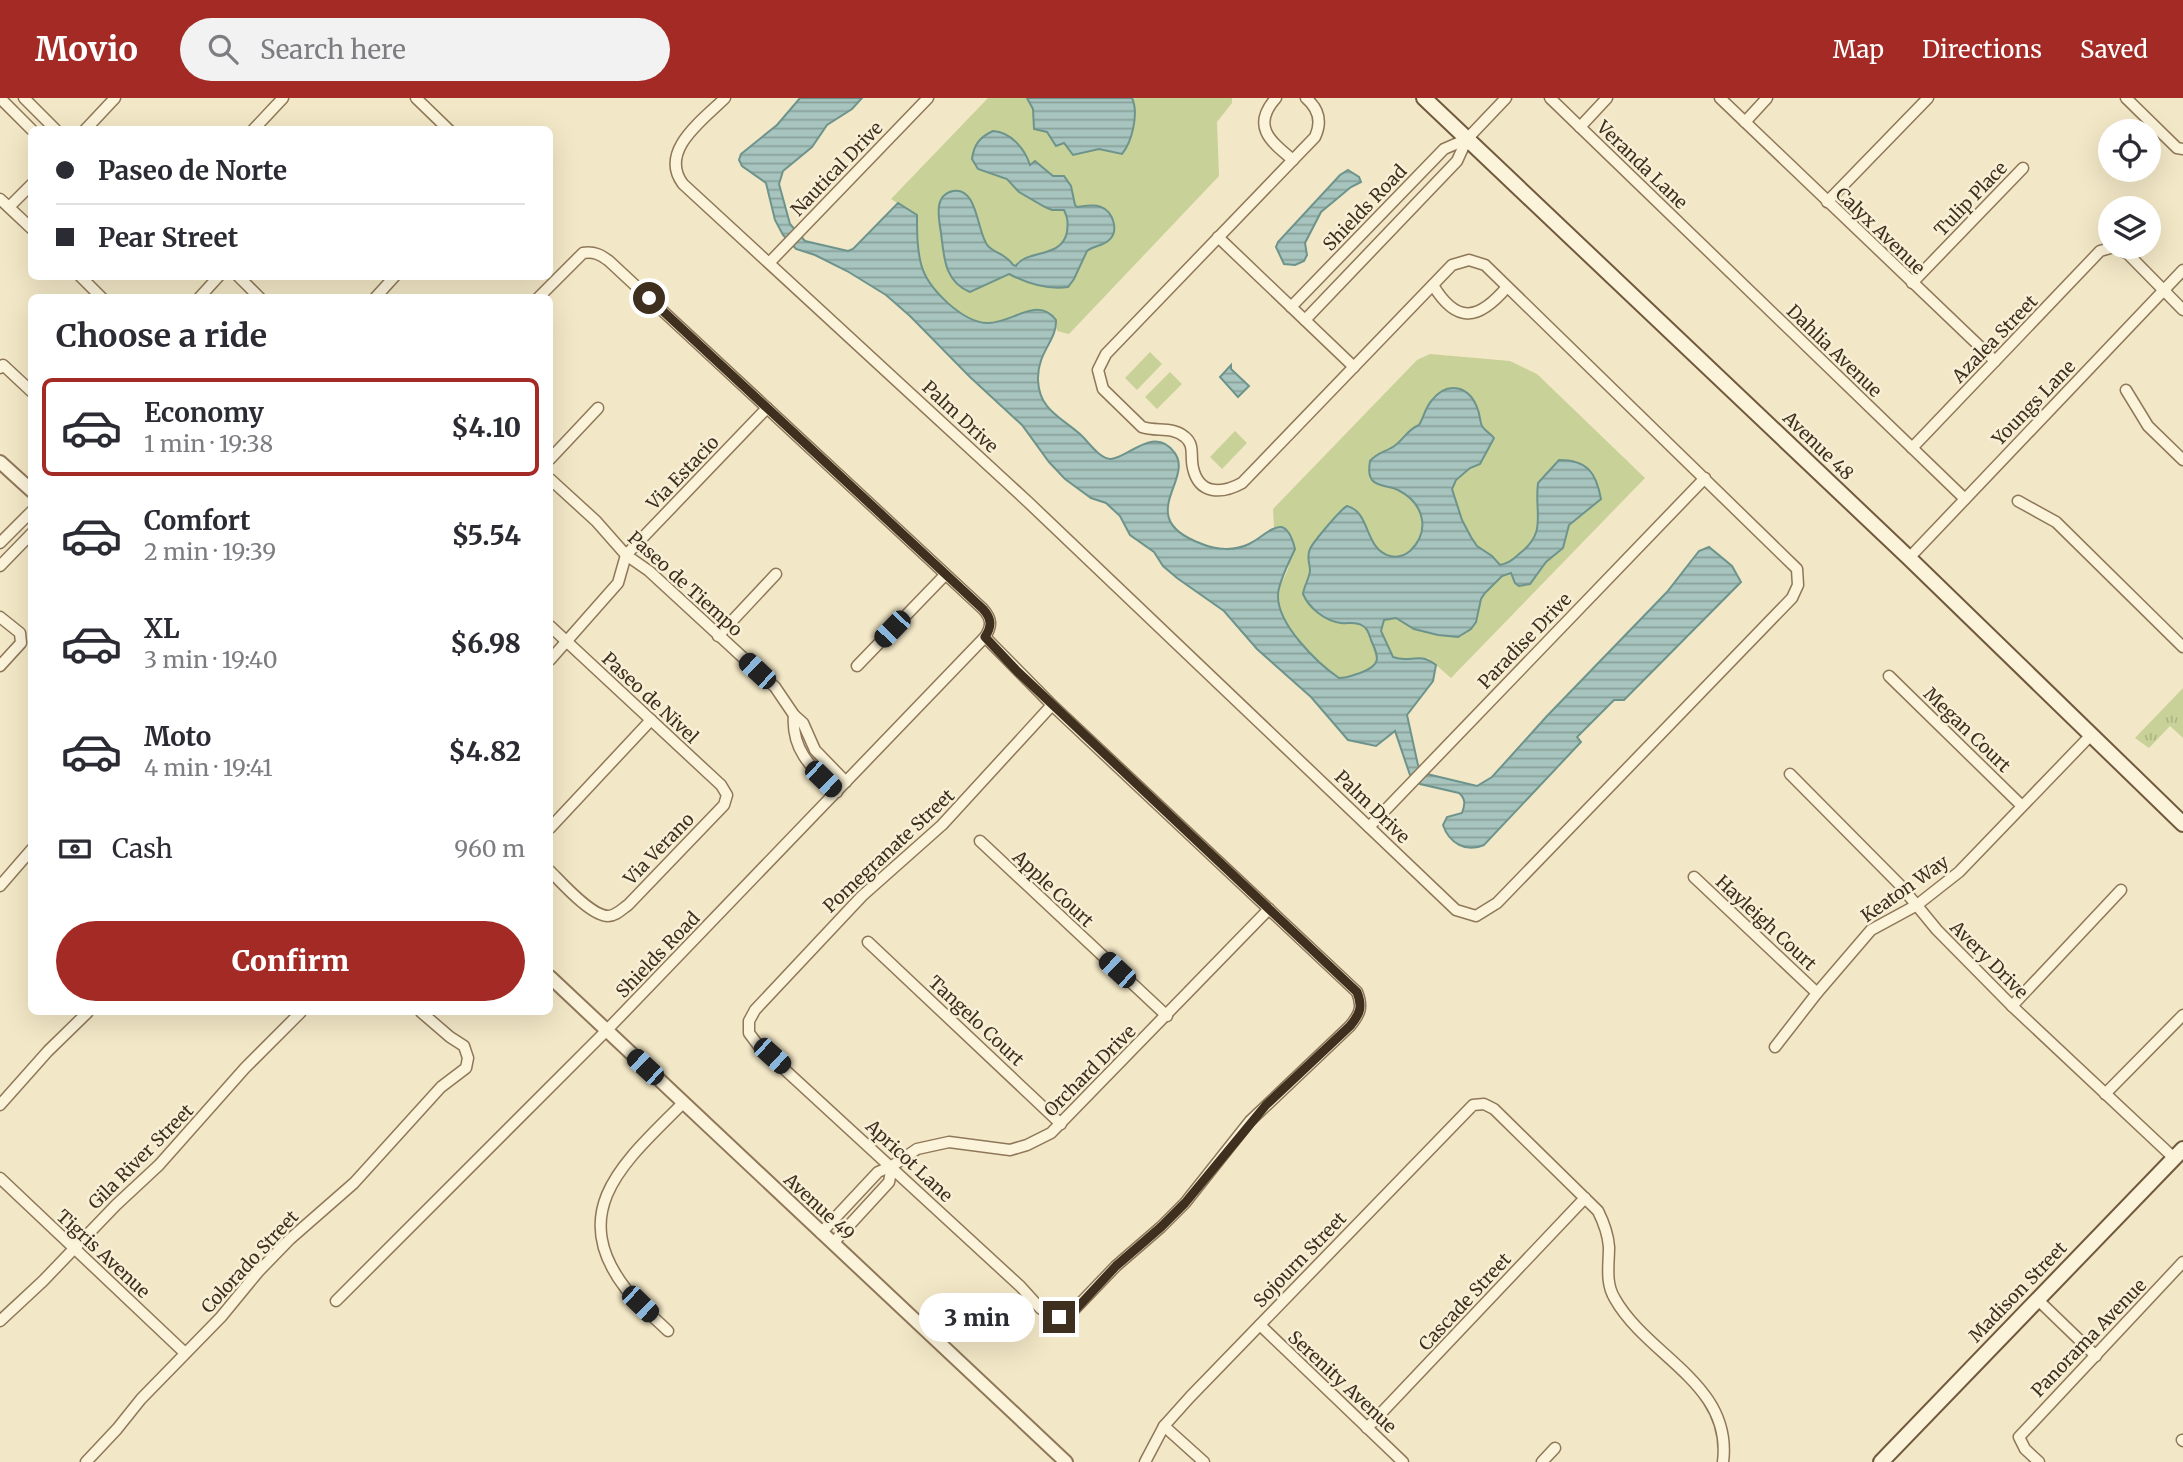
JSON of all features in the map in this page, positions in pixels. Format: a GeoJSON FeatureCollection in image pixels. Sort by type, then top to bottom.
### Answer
{"type":"FeatureCollection","features":[{"type":"Feature","properties":{"kind":"main road","name":"Avenue 48"},"geometry":{"type":"LineString","coordinates":[[1424,98],[1909,558],[2183,824]]}},
{"type":"Feature","properties":{"kind":"main road","name":"Madison Street"},"geometry":{"type":"LineString","coordinates":[[1881,1462],[2178,1154]]}},
{"type":"Feature","properties":{"kind":"street"},"geometry":{"type":"LineString","coordinates":[[0,98],[28,126]]}},
{"type":"Feature","properties":{"kind":"street"},"geometry":{"type":"LineString","coordinates":[[24,98],[52,126]]}},
{"type":"Feature","properties":{"kind":"street"},"geometry":{"type":"LineString","coordinates":[[89,126],[115,98]]}},
{"type":"Feature","properties":{"kind":"street"},"geometry":{"type":"LineString","coordinates":[[257,126],[283,98]]}},
{"type":"Feature","properties":{"kind":"street"},"geometry":{"type":"LineString","coordinates":[[416,98],[445,126]]}},
{"type":"Feature","properties":{"kind":"street","name":"Palm Drive"},"geometry":{"type":"LineString","coordinates":[[725,98],[681,142],[674,162],[677,177],[1028,502],[1456,910],[1476,916],[1489,909],[1782,608],[1796,592],[1797,569],[1485,265],[1469,260],[1452,265],[1242,483],[1230,489],[1212,490],[1197,478],[1193,469],[1192,446],[1184,435],[1168,429],[1142,427],[1103,388],[1098,370],[1106,354],[1315,137],[1318,131],[1318,115],[1316,108],[1306,98]]}},
{"type":"Feature","properties":{"kind":"street","name":"Nautical Drive"},"geometry":{"type":"LineString","coordinates":[[769,263],[928,98]]}},
{"type":"Feature","properties":{"kind":"street"},"geometry":{"type":"LineString","coordinates":[[1276,98],[1266,113],[1264,129],[1273,142],[1293,160]]}},
{"type":"Feature","properties":{"kind":"street","name":"Shields Road"},"geometry":{"type":"LineString","coordinates":[[1305,320],[1457,161],[1467,139],[1506,98]]}},
{"type":"Feature","properties":{"kind":"street","name":"Veranda Lane"},"geometry":{"type":"LineString","coordinates":[[1550,98],[1681,225]]}},
{"type":"Feature","properties":{"kind":"street"},"geometry":{"type":"LineString","coordinates":[[1580,127],[1607,98]]}},
{"type":"Feature","properties":{"kind":"street","name":"Calyx Avenue"},"geometry":{"type":"LineString","coordinates":[[1720,98],[1995,361]]}},
{"type":"Feature","properties":{"kind":"street"},"geometry":{"type":"LineString","coordinates":[[1745,122],[1768,98]]}},
{"type":"Feature","properties":{"kind":"street"},"geometry":{"type":"LineString","coordinates":[[1828,202],[1928,98]]}},
{"type":"Feature","properties":{"kind":"street"},"geometry":{"type":"LineString","coordinates":[[2126,98],[2180,149]]}},
{"type":"Feature","properties":{"kind":"street","name":"Shields Road"},"geometry":{"type":"LineString","coordinates":[[1292,307],[1444,149],[1467,139]]}},
{"type":"Feature","properties":{"kind":"street","name":"Tulip Place"},"geometry":{"type":"LineString","coordinates":[[1912,283],[2023,168]]}},
{"type":"Feature","properties":{"kind":"street"},"geometry":{"type":"LineString","coordinates":[[9,208],[28,188]]}},
{"type":"Feature","properties":{"kind":"street"},"geometry":{"type":"LineString","coordinates":[[0,199],[28,225]]}},
{"type":"Feature","properties":{"kind":"street","name":"Dahlia Avenue"},"geometry":{"type":"LineString","coordinates":[[1681,225],[1965,499]]}},
{"type":"Feature","properties":{"kind":"street"},"geometry":{"type":"LineString","coordinates":[[1218,237],[1354,366]]}},
{"type":"Feature","properties":{"kind":"street","name":"Azalea Street"},"geometry":{"type":"LineString","coordinates":[[1912,448],[2100,251],[2115,247],[2128,254],[2163,291]]}},
{"type":"Feature","properties":{"kind":"street"},"geometry":{"type":"LineString","coordinates":[[542,294],[577,257],[590,252],[609,261],[945,575],[857,666]]}},
{"type":"Feature","properties":{"kind":"street","name":"Youngs Lane"},"geometry":{"type":"LineString","coordinates":[[1909,558],[2183,270]]}},
{"type":"Feature","properties":{"kind":"street"},"geometry":{"type":"LineString","coordinates":[[84,280],[98,294]]}},
{"type":"Feature","properties":{"kind":"street"},"geometry":{"type":"LineString","coordinates":[[203,294],[215,280]]}},
{"type":"Feature","properties":{"kind":"street"},"geometry":{"type":"LineString","coordinates":[[242,280],[256,294]]}},
{"type":"Feature","properties":{"kind":"street"},"geometry":{"type":"LineString","coordinates":[[378,294],[391,280]]}},
{"type":"Feature","properties":{"kind":"street"},"geometry":{"type":"LineString","coordinates":[[1433,285],[1448,305],[1466,314],[1486,308],[1507,287]]}},
{"type":"Feature","properties":{"kind":"street"},"geometry":{"type":"LineString","coordinates":[[2163,291],[2183,310]]}},
{"type":"Feature","properties":{"kind":"street"},"geometry":{"type":"LineString","coordinates":[[1,366],[28,389]]}},
{"type":"Feature","properties":{"kind":"street"},"geometry":{"type":"LineString","coordinates":[[2126,390],[2148,426],[2183,460]]}},
{"type":"Feature","properties":{"kind":"street"},"geometry":{"type":"LineString","coordinates":[[553,456],[598,408]]}},
{"type":"Feature","properties":{"kind":"street","name":"Via Estacio"},"geometry":{"type":"LineString","coordinates":[[553,657],[618,583],[626,555],[767,408]]}},
{"type":"Feature","properties":{"kind":"street"},"geometry":{"type":"LineString","coordinates":[[0,462],[28,487]]}},
{"type":"Feature","properties":{"kind":"street","name":"Paradise Drive"},"geometry":{"type":"LineString","coordinates":[[1369,827],[1705,478]]}},
{"type":"Feature","properties":{"kind":"street","name":"Paseo de Tiempo"},"geometry":{"type":"LineString","coordinates":[[553,482],[596,521],[626,555],[649,571],[775,687],[794,715],[803,723],[815,750],[846,782]]}},
{"type":"Feature","properties":{"kind":"street"},"geometry":{"type":"LineString","coordinates":[[2018,501],[2056,522],[2183,647]]}},
{"type":"Feature","properties":{"kind":"street"},"geometry":{"type":"LineString","coordinates":[[0,543],[28,515]]}},
{"type":"Feature","properties":{"kind":"street"},"geometry":{"type":"LineString","coordinates":[[0,566],[28,537]]}},
{"type":"Feature","properties":{"kind":"street"},"geometry":{"type":"LineString","coordinates":[[718,636],[776,574]]}},
{"type":"Feature","properties":{"kind":"street","name":"Shields Road"},"geometry":{"type":"LineString","coordinates":[[336,1301],[606,1031],[985,637],[991,622],[983,609],[945,575]]}},
{"type":"Feature","properties":{"kind":"street"},"geometry":{"type":"LineString","coordinates":[[0,617],[20,633],[21,643],[0,666]]}},
{"type":"Feature","properties":{"kind":"street","name":"Paseo de Nivel"},"geometry":{"type":"LineString","coordinates":[[553,629],[715,779],[727,795]]}},
{"type":"Feature","properties":{"kind":"street"},"geometry":{"type":"LineString","coordinates":[[985,637],[1052,705],[1269,909]]}},
{"type":"Feature","properties":{"kind":"street","name":"Megan Court"},"geometry":{"type":"LineString","coordinates":[[1889,676],[2022,806]]}},
{"type":"Feature","properties":{"kind":"street","name":"Pomegranate Street"},"geometry":{"type":"LineString","coordinates":[[749,1021],[755,1010],[862,896],[942,825],[1052,705]]}},
{"type":"Feature","properties":{"kind":"street","name":"Paseo de Tiempo"},"geometry":{"type":"LineString","coordinates":[[794,715],[795,743],[809,765],[837,792]]}},
{"type":"Feature","properties":{"kind":"street"},"geometry":{"type":"LineString","coordinates":[[553,825],[651,720]]}},
{"type":"Feature","properties":{"kind":"street","name":"Keaton Way"},"geometry":{"type":"LineString","coordinates":[[1775,1046],[1871,930],[1917,905],[1959,872],[2091,736]]}},
{"type":"Feature","properties":{"kind":"street","name":"Avery Drive"},"geometry":{"type":"LineString","coordinates":[[1790,774],[2012,1006],[2105,1094],[2178,1154]]}},
{"type":"Feature","properties":{"kind":"street","name":"Via Verano"},"geometry":{"type":"LineString","coordinates":[[553,874],[595,912],[614,915],[628,905],[724,805],[727,795]]}},
{"type":"Feature","properties":{"kind":"street","name":"Apple Court"},"geometry":{"type":"LineString","coordinates":[[980,841],[1167,1016]]}},
{"type":"Feature","properties":{"kind":"street"},"geometry":{"type":"LineString","coordinates":[[0,886],[28,854]]}},
{"type":"Feature","properties":{"kind":"street","name":"Hayleigh Court"},"geometry":{"type":"LineString","coordinates":[[1694,877],[1817,993]]}},
{"type":"Feature","properties":{"kind":"street"},"geometry":{"type":"LineString","coordinates":[[2012,1006],[2121,890]]}},
{"type":"Feature","properties":{"kind":"street","name":"Apricot Lane"},"geometry":{"type":"LineString","coordinates":[[749,1021],[749,1033],[758,1045],[892,1166],[1040,1308],[1059,1317],[1069,1315],[1116,1266],[1185,1203],[1266,1105],[1359,1015],[1362,1004],[1357,992],[1269,909]]}},
{"type":"Feature","properties":{"kind":"street","name":"Orchard Drive"},"geometry":{"type":"LineString","coordinates":[[821,1233],[878,1172],[892,1166],[903,1156],[928,1145],[949,1142],[1010,1150],[1040,1139],[1061,1124],[1269,909]]}},
{"type":"Feature","properties":{"kind":"street","name":"Tangelo Court"},"geometry":{"type":"LineString","coordinates":[[868,942],[1061,1124]]}},
{"type":"Feature","properties":{"kind":"street","name":"Avenue 49"},"geometry":{"type":"LineString","coordinates":[[553,980],[1066,1462]]}},
{"type":"Feature","properties":{"kind":"street"},"geometry":{"type":"LineString","coordinates":[[0,1105],[48,1051],[85,1015]]}},
{"type":"Feature","properties":{"kind":"street","name":"Gila River Street"},"geometry":{"type":"LineString","coordinates":[[0,1321],[175,1149],[245,1068],[298,1015]]}},
{"type":"Feature","properties":{"kind":"street","name":"Colorado Street"},"geometry":{"type":"LineString","coordinates":[[86,1462],[221,1317],[258,1272],[290,1239],[354,1183],[441,1087],[466,1068],[468,1058],[464,1046],[424,1015]]}},
{"type":"Feature","properties":{"kind":"street"},"geometry":{"type":"LineString","coordinates":[[2105,1094],[2183,1015]]}},
{"type":"Feature","properties":{"kind":"street"},"geometry":{"type":"LineString","coordinates":[[668,1331],[626,1290],[605,1256],[600,1222],[606,1196],[622,1166],[683,1103]]}},
{"type":"Feature","properties":{"kind":"street","name":"Sojourn Street"},"geometry":{"type":"LineString","coordinates":[[1145,1462],[1164,1426],[1473,1105],[1484,1104],[1494,1109],[1585,1198]]}},
{"type":"Feature","properties":{"kind":"street"},"geometry":{"type":"LineString","coordinates":[[833,1243],[889,1182],[892,1166]]}},
{"type":"Feature","properties":{"kind":"street","name":"Tigris Avenue"},"geometry":{"type":"LineString","coordinates":[[0,1178],[185,1353]]}},
{"type":"Feature","properties":{"kind":"street"},"geometry":{"type":"LineString","coordinates":[[1585,1198],[1598,1211],[1606,1230],[1608,1280],[1613,1296],[1625,1315],[1706,1395],[1718,1415],[1724,1434],[1723,1462]]}},
{"type":"Feature","properties":{"kind":"street","name":"Cascade Street"},"geometry":{"type":"LineString","coordinates":[[1367,1428],[1585,1198]]}},
{"type":"Feature","properties":{"kind":"street","name":"Panorama Avenue"},"geometry":{"type":"LineString","coordinates":[[2039,1462],[2025,1449],[2019,1437],[2182,1266]]}},
{"type":"Feature","properties":{"kind":"street"},"geometry":{"type":"LineString","coordinates":[[2038,1300],[2096,1356]]}},
{"type":"Feature","properties":{"kind":"street","name":"Serenity Avenue"},"geometry":{"type":"LineString","coordinates":[[1259,1325],[1403,1462]]}},
{"type":"Feature","properties":{"kind":"street"},"geometry":{"type":"LineString","coordinates":[[1164,1426],[1203,1462]]}},
{"type":"Feature","properties":{"kind":"street"},"geometry":{"type":"LineString","coordinates":[[1542,1462],[1555,1448]]}},
{"type":"Feature","properties":{"kind":"green space"},"geometry":{"type":"Polygon","coordinates":[[[988,98],[1232,98],[1232,103],[1217,122],[1219,176],[1069,334],[1057,331],[1056,320],[1041,310],[1032,310],[987,323],[967,317],[957,310],[930,283],[921,264],[917,215],[891,199],[988,98]]]}},
{"type":"Feature","properties":{"kind":"green space"},"geometry":{"type":"Polygon","coordinates":[[[1150,352],[1162,364],[1137,390],[1125,378],[1150,352]]]}},
{"type":"Feature","properties":{"kind":"green space"},"geometry":{"type":"Polygon","coordinates":[[[1430,354],[1510,361],[1537,374],[1645,478],[1451,678],[1428,658],[1377,664],[1370,670],[1339,678],[1300,642],[1284,619],[1278,592],[1288,569],[1288,551],[1282,527],[1274,527],[1273,509],[1417,360],[1430,354]]]}},
{"type":"Feature","properties":{"kind":"green space"},"geometry":{"type":"Polygon","coordinates":[[[1170,372],[1182,384],[1157,409],[1145,397],[1170,372]]]}},
{"type":"Feature","properties":{"kind":"green space"},"geometry":{"type":"Polygon","coordinates":[[[1235,431],[1247,443],[1222,469],[1210,457],[1235,431]]]}},
{"type":"Feature","properties":{"kind":"green space"},"geometry":{"type":"Polygon","coordinates":[[[2183,688],[2183,738],[2170,726],[2149,748],[2135,738],[2183,688]]]}},
{"type":"Feature","properties":{"kind":"water"},"geometry":{"type":"Polygon","coordinates":[[[800,98],[862,98],[852,109],[827,125],[812,147],[783,171],[779,184],[790,224],[805,241],[848,251],[853,249],[898,203],[917,215],[921,264],[930,283],[957,310],[967,317],[987,323],[1032,310],[1049,313],[1056,320],[1055,327],[1041,362],[1038,380],[1039,391],[1047,407],[1099,454],[1107,458],[1118,457],[1150,442],[1166,445],[1174,452],[1179,463],[1178,474],[1168,511],[1171,522],[1181,534],[1207,546],[1232,549],[1249,544],[1275,528],[1286,530],[1295,549],[1280,584],[1279,606],[1300,642],[1339,678],[1372,667],[1377,656],[1365,627],[1329,620],[1309,604],[1303,594],[1310,571],[1309,552],[1321,533],[1347,506],[1360,515],[1371,539],[1382,552],[1390,556],[1401,556],[1417,543],[1422,526],[1419,510],[1407,496],[1373,481],[1369,469],[1370,461],[1395,446],[1419,425],[1428,406],[1438,394],[1451,388],[1464,391],[1474,402],[1482,426],[1494,438],[1480,464],[1470,468],[1456,480],[1452,489],[1462,520],[1471,537],[1477,546],[1500,565],[1514,558],[1534,538],[1538,522],[1538,483],[1559,460],[1577,462],[1589,469],[1601,499],[1569,525],[1563,548],[1546,562],[1530,584],[1519,586],[1511,573],[1502,576],[1485,593],[1476,622],[1471,629],[1458,637],[1438,635],[1414,629],[1396,618],[1384,620],[1381,631],[1393,657],[1419,658],[1436,665],[1433,681],[1407,715],[1418,765],[1427,774],[1477,786],[1492,777],[1667,592],[1699,551],[1709,547],[1732,566],[1741,582],[1624,700],[1614,700],[1577,737],[1581,742],[1484,845],[1471,848],[1459,845],[1449,837],[1443,825],[1447,817],[1462,813],[1463,798],[1459,793],[1420,784],[1410,775],[1395,731],[1376,746],[1348,740],[1311,697],[1257,649],[1224,611],[1163,566],[1154,552],[1130,535],[1120,516],[1106,503],[1091,498],[1065,479],[1022,425],[910,316],[886,295],[847,271],[796,249],[783,235],[775,220],[766,183],[742,166],[739,160],[741,154],[777,125],[800,98]]]}},
{"type":"Feature","properties":{"kind":"water"},"geometry":{"type":"Polygon","coordinates":[[[1027,98],[1132,98],[1135,119],[1129,142],[1122,154],[1099,149],[1073,155],[1064,143],[1056,146],[1047,132],[1034,129],[1033,109],[1027,98]]]}},
{"type":"Feature","properties":{"kind":"water"},"geometry":{"type":"Polygon","coordinates":[[[993,131],[1006,134],[1016,142],[1030,165],[1035,161],[1053,176],[1064,176],[1071,186],[1077,207],[1098,206],[1112,217],[1112,237],[1106,243],[1087,251],[1068,287],[1038,285],[1009,274],[970,292],[961,288],[950,275],[939,221],[940,202],[947,193],[961,191],[967,196],[976,212],[988,246],[1016,266],[1027,257],[1058,246],[1064,241],[1067,232],[1064,210],[1045,207],[1019,192],[1007,179],[978,169],[972,159],[974,149],[981,139],[993,131]]]}},
{"type":"Feature","properties":{"kind":"water"},"geometry":{"type":"Polygon","coordinates":[[[1348,170],[1359,177],[1361,182],[1321,212],[1305,243],[1307,255],[1304,261],[1295,265],[1284,264],[1276,247],[1278,242],[1340,175],[1348,170]]]}},
{"type":"Feature","properties":{"kind":"water"},"geometry":{"type":"Polygon","coordinates":[[[1231,365],[1231,369],[1249,386],[1238,397],[1220,377],[1231,365]]]}},
{"type":"Feature","properties":{"kind":"route"},"geometry":{"type":"LineString","coordinates":[[649,298],[967,597],[983,609],[991,622],[985,637],[1017,671],[1357,992],[1362,1004],[1359,1015],[1350,1026],[1251,1121],[1185,1203],[1116,1266],[1077,1308],[1069,1315],[1059,1317]]}}]}
